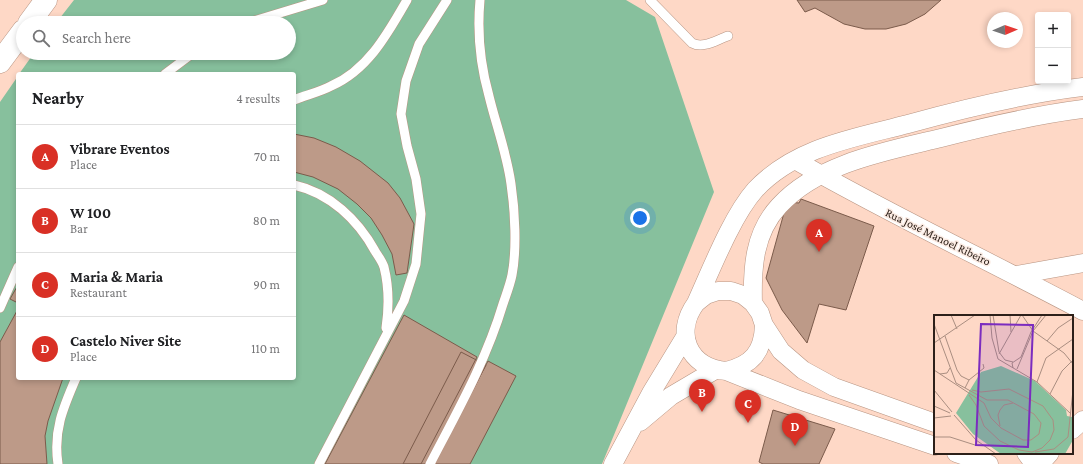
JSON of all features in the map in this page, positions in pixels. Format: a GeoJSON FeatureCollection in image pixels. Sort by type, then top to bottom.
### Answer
{"type":"FeatureCollection","features":[{"type":"Feature","properties":{"kind":"street"},"geometry":{"type":"LineString","coordinates":[[34,16],[46,0]]}},
{"type":"Feature","properties":{"kind":"street"},"geometry":{"type":"LineString","coordinates":[[0,62],[16,40]]}},
{"type":"Feature","properties":{"kind":"street"},"geometry":{"type":"LineString","coordinates":[[696,303],[706,295],[718,291],[731,291],[743,295],[753,303],[760,313],[764,325],[782,351],[803,370],[834,387],[932,423],[928,444],[799,400],[720,370],[696,359],[689,349],[685,337],[687,318],[696,303],[735,220],[754,191],[777,170],[816,150],[839,141],[957,111],[1042,92],[1083,86]]}},
{"type":"Feature","properties":{"kind":"street"},"geometry":{"type":"LineString","coordinates":[[753,303],[755,252],[763,231],[779,207],[798,189],[855,161],[881,153],[964,132],[1045,114],[1083,109]]}},
{"type":"Feature","properties":{"kind":"street"},"geometry":{"type":"LineString","coordinates":[[957,111],[964,132]]}},
{"type":"Feature","properties":{"kind":"street","name":"Rua José Manoel Ribeiro"},"geometry":{"type":"LineString","coordinates":[[795,160],[882,209],[1017,275],[1083,310]]}},
{"type":"Feature","properties":{"kind":"street"},"geometry":{"type":"LineString","coordinates":[[1017,275],[1083,263]]}},
{"type":"Feature","properties":{"kind":"street"},"geometry":{"type":"LineString","coordinates":[[633,428],[671,396],[720,370],[739,368],[750,361],[759,351],[764,338],[764,325]]}},
{"type":"Feature","properties":{"kind":"street"},"geometry":{"type":"LineString","coordinates":[[613,464],[651,393],[685,337]]}},
{"type":"Feature","properties":{"kind":"street"},"geometry":{"type":"LineString","coordinates":[[1073,429],[1083,420]]}},
{"type":"Feature","properties":{"kind":"street"},"geometry":{"type":"LineString","coordinates":[[959,454],[989,464]]}},
{"type":"Feature","properties":{"kind":"street"},"geometry":{"type":"LineString","coordinates":[[1027,454],[1034,464]]}},
{"type":"Feature","properties":{"kind":"street"},"geometry":{"type":"LineString","coordinates":[[1040,464],[1049,454]]}},
{"type":"Feature","properties":{"kind":"lane"},"geometry":{"type":"LineString","coordinates":[[270,16],[323,0]]}},
{"type":"Feature","properties":{"kind":"lane"},"geometry":{"type":"LineString","coordinates":[[296,99],[332,86],[357,68],[375,52],[406,0]]}},
{"type":"Feature","properties":{"kind":"lane"},"geometry":{"type":"LineString","coordinates":[[319,464],[404,301],[416,264],[421,214],[416,179],[407,146],[402,114],[406,80],[419,44],[447,0]]}},
{"type":"Feature","properties":{"kind":"lane"},"geometry":{"type":"LineString","coordinates":[[430,464],[475,378],[498,323],[512,275],[515,223],[511,184],[503,142],[489,96],[480,54],[478,29],[480,0]]}},
{"type":"Feature","properties":{"kind":"lane"},"geometry":{"type":"LineString","coordinates":[[650,0],[696,46],[703,46],[728,36]]}},
{"type":"Feature","properties":{"kind":"lane"},"geometry":{"type":"LineString","coordinates":[[168,72],[184,60]]}},
{"type":"Feature","properties":{"kind":"lane"},"geometry":{"type":"LineString","coordinates":[[296,186],[324,197],[354,219],[368,238],[384,266],[389,310],[385,335]]}},
{"type":"Feature","properties":{"kind":"lane"},"geometry":{"type":"LineString","coordinates":[[0,308],[16,272]]}},
{"type":"Feature","properties":{"kind":"lane"},"geometry":{"type":"LineString","coordinates":[[58,464],[56,451],[60,416],[75,380]]}},
{"type":"Feature","properties":{"kind":"green space"},"geometry":{"type":"Polygon","coordinates":[[[74,0],[626,0],[655,17],[714,192],[602,464],[0,464],[0,102],[16,79],[16,380],[296,380],[296,72],[20,72],[29,60],[296,60],[296,16],[61,16],[74,0]]]}},
{"type":"Feature","properties":{"kind":"building"},"geometry":{"type":"Polygon","coordinates":[[[797,0],[941,0],[925,14],[906,24],[886,29],[865,29],[844,24],[815,8],[805,12],[797,0]]]}},
{"type":"Feature","properties":{"kind":"building"},"geometry":{"type":"Polygon","coordinates":[[[296,134],[314,138],[336,147],[360,161],[388,183],[400,198],[414,224],[407,273],[396,275],[392,254],[371,218],[357,204],[338,189],[313,177],[296,173],[296,134]]]}},
{"type":"Feature","properties":{"kind":"building"},"geometry":{"type":"Polygon","coordinates":[[[801,199],[874,226],[846,310],[819,304],[807,343],[782,310],[766,278],[787,202],[799,203],[801,199]]]}},
{"type":"Feature","properties":{"kind":"building"},"geometry":{"type":"Polygon","coordinates":[[[16,288],[16,302],[10,299],[16,288]]]}},
{"type":"Feature","properties":{"kind":"building"},"geometry":{"type":"Polygon","coordinates":[[[16,313],[16,380],[62,380],[48,421],[45,436],[47,464],[0,464],[0,342],[16,313]]]}},
{"type":"Feature","properties":{"kind":"building"},"geometry":{"type":"Polygon","coordinates":[[[404,315],[477,357],[421,464],[325,464],[404,315]]]}},
{"type":"Feature","properties":{"kind":"building"},"geometry":{"type":"Polygon","coordinates":[[[461,352],[486,365],[434,464],[403,464],[461,352]]]}},
{"type":"Feature","properties":{"kind":"building"},"geometry":{"type":"Polygon","coordinates":[[[488,361],[516,376],[470,464],[434,464],[488,361]]]}},
{"type":"Feature","properties":{"kind":"building"},"geometry":{"type":"Polygon","coordinates":[[[773,410],[835,429],[819,464],[763,464],[759,462],[773,410]]]}},
{"type":"Feature","properties":{"kind":"place","name":"Vibrare Eventos"},"geometry":{"type":"Point","coordinates":[819,252]}},
{"type":"Feature","properties":{"kind":"place","name":"W 100"},"geometry":{"type":"Point","coordinates":[702,412]}},
{"type":"Feature","properties":{"kind":"place","name":"Maria & Maria"},"geometry":{"type":"Point","coordinates":[748,423]}},
{"type":"Feature","properties":{"kind":"place","name":"Castelo Niver Site"},"geometry":{"type":"Point","coordinates":[795,446]}}]}
